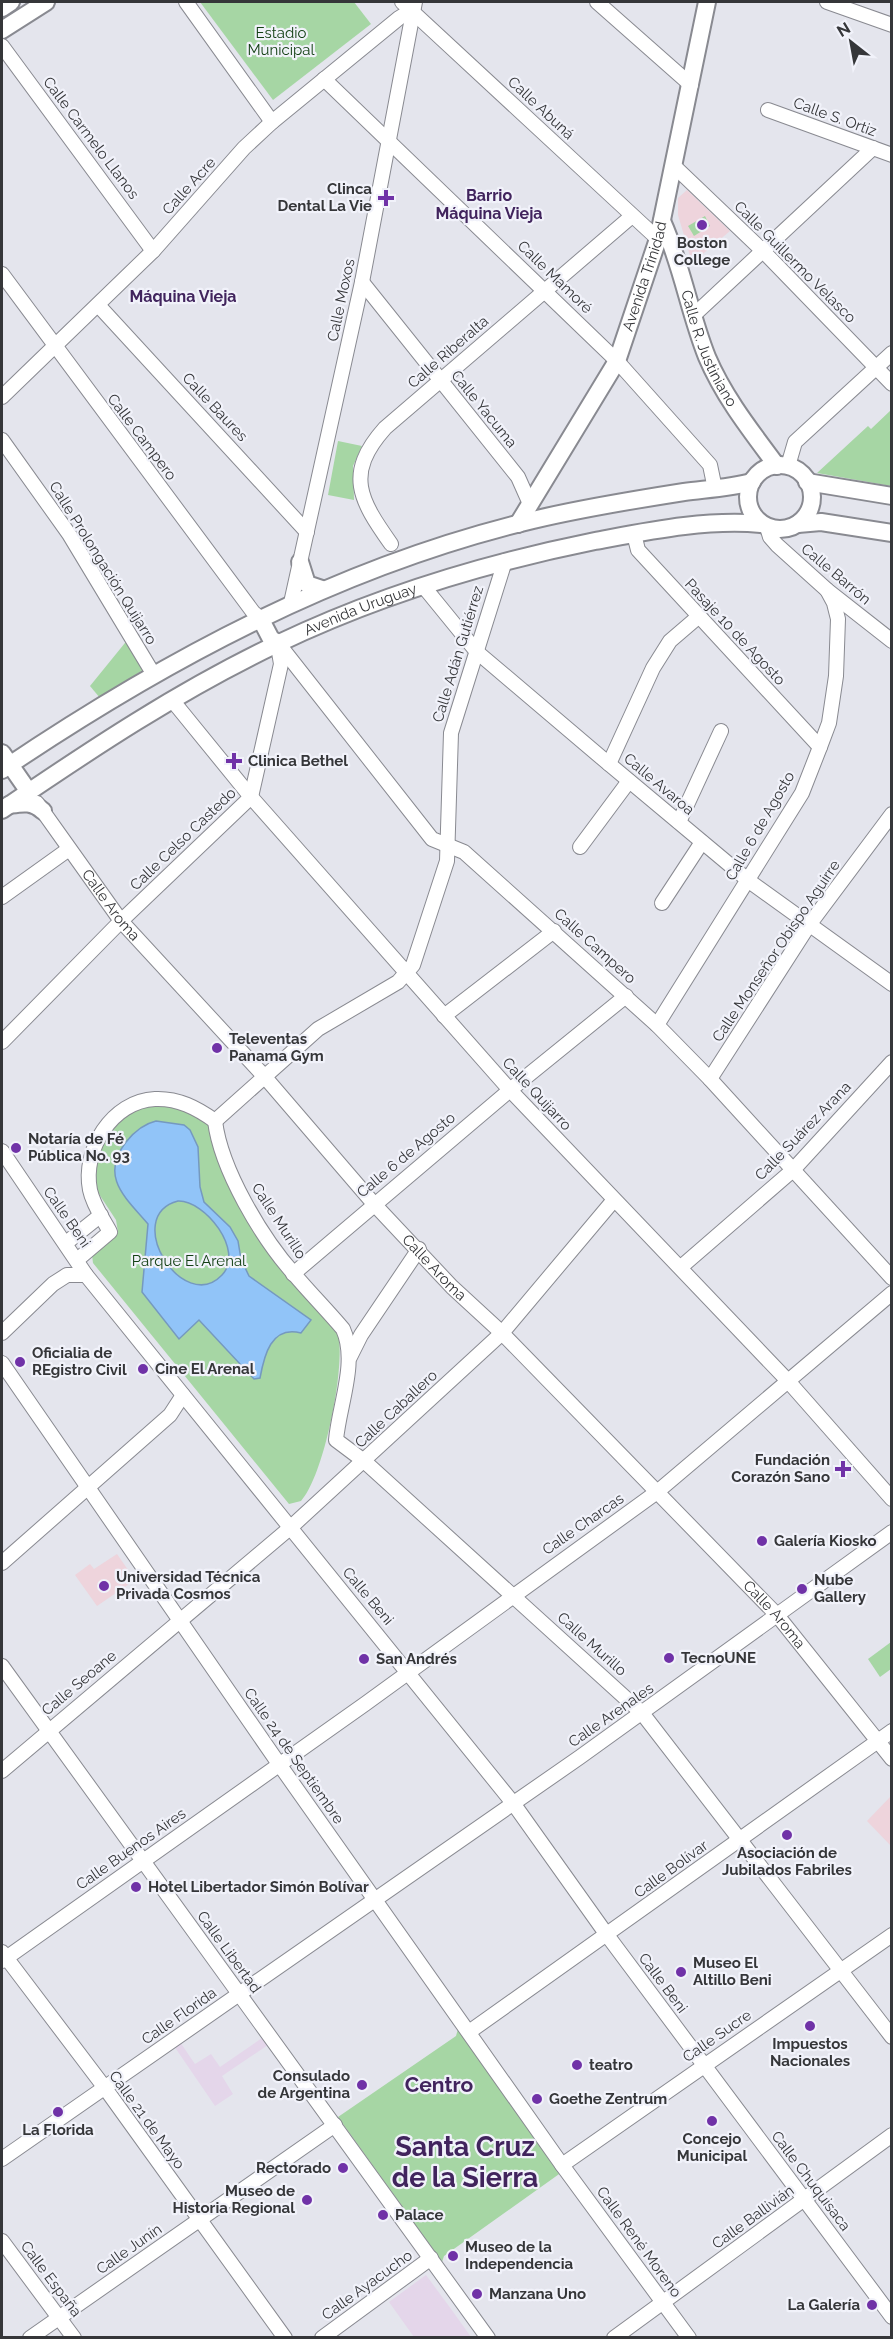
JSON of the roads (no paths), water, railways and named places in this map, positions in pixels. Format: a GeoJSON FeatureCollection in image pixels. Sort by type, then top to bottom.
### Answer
{"type":"FeatureCollection","features":[{"type":"Feature","properties":{"kind":"main road"},"geometry":{"type":"LineString","coordinates":[[2,8],[11,2]]}},
{"type":"Feature","properties":{"kind":"main road"},"geometry":{"type":"LineString","coordinates":[[2,30],[46,2]]}},
{"type":"Feature","properties":{"kind":"main road","name":"Avenida Trinidad"},"geometry":{"type":"LineString","coordinates":[[518,524],[617,361],[658,239],[707,2]]}},
{"type":"Feature","properties":{"kind":"main road","name":"Calle R. Justiniano"},"geometry":{"type":"LineString","coordinates":[[662,221],[682,269],[707,357],[731,403],[782,466]]}},
{"type":"Feature","properties":{"kind":"main road"},"geometry":{"type":"LineString","coordinates":[[647,272],[654,263],[666,258],[676,261],[682,269]]}},
{"type":"Feature","properties":{"kind":"main road"},"geometry":{"type":"LineString","coordinates":[[798,524],[810,507],[812,494],[807,482],[796,470],[782,466],[767,468],[752,482],[748,495],[750,507],[764,525],[788,528],[798,524],[821,522],[891,533]]}},
{"type":"Feature","properties":{"kind":"main road"},"geometry":{"type":"LineString","coordinates":[[4,763],[154,675],[260,618],[322,589],[402,559],[573,510],[752,482]]}},
{"type":"Feature","properties":{"kind":"main road"},"geometry":{"type":"LineString","coordinates":[[807,482],[891,496]]}},
{"type":"Feature","properties":{"kind":"main road","name":"Avenida Uruguay"},"geometry":{"type":"LineString","coordinates":[[5,808],[172,700],[278,643],[336,618],[505,561],[634,534],[722,522],[764,525]]}},
{"type":"Feature","properties":{"kind":"main road"},"geometry":{"type":"LineString","coordinates":[[300,562],[307,584],[322,589]]}},
{"type":"Feature","properties":{"kind":"main road"},"geometry":{"type":"LineString","coordinates":[[260,618],[272,639],[278,643]]}},
{"type":"Feature","properties":{"kind":"main road","name":"Calle Aroma"},"geometry":{"type":"LineString","coordinates":[[4,763],[29,792]]}},
{"type":"Feature","properties":{"kind":"main road"},"geometry":{"type":"LineString","coordinates":[[5,808],[24,802],[36,805],[43,811]]}},
{"type":"Feature","properties":{"kind":"street"},"geometry":{"type":"LineString","coordinates":[[186,2],[272,122]]}},
{"type":"Feature","properties":{"kind":"street"},"geometry":{"type":"LineString","coordinates":[[597,2],[691,85]]}},
{"type":"Feature","properties":{"kind":"street"},"geometry":{"type":"LineString","coordinates":[[827,2],[891,25]]}},
{"type":"Feature","properties":{"kind":"street","name":"Calle Acre"},"geometry":{"type":"LineString","coordinates":[[2,397],[55,348],[153,250],[244,148],[272,122],[399,18],[409,4]]}},
{"type":"Feature","properties":{"kind":"street","name":"Calle Moxos"},"geometry":{"type":"LineString","coordinates":[[291,603],[391,141],[409,4]]}},
{"type":"Feature","properties":{"kind":"street","name":"Calle Abuná"},"geometry":{"type":"LineString","coordinates":[[409,4],[658,239]]}},
{"type":"Feature","properties":{"kind":"street","name":"Calle Carmelo Llanos"},"geometry":{"type":"LineString","coordinates":[[2,46],[153,250]]}},
{"type":"Feature","properties":{"kind":"street","name":"Calle Mamoré"},"geometry":{"type":"LineString","coordinates":[[324,79],[546,290],[617,361],[710,465],[715,489]]}},
{"type":"Feature","properties":{"kind":"street","name":"Calle S. Ortiz"},"geometry":{"type":"LineString","coordinates":[[768,110],[891,155]]}},
{"type":"Feature","properties":{"kind":"street"},"geometry":{"type":"LineString","coordinates":[[694,315],[873,148]]}},
{"type":"Feature","properties":{"kind":"street","name":"Calle Guillermo Velasco"},"geometry":{"type":"LineString","coordinates":[[674,166],[764,251],[891,384]]}},
{"type":"Feature","properties":{"kind":"street","name":"Calle Riberalta"},"geometry":{"type":"LineString","coordinates":[[392,544],[361,498],[363,462],[370,446],[385,428],[632,216]]}},
{"type":"Feature","properties":{"kind":"street","name":"Calle Campero"},"geometry":{"type":"LineString","coordinates":[[2,274],[55,348],[253,612],[260,618]]}},
{"type":"Feature","properties":{"kind":"street","name":"Calle Yacuma"},"geometry":{"type":"LineString","coordinates":[[362,282],[518,477],[530,504]]}},
{"type":"Feature","properties":{"kind":"street","name":"Calle Baures"},"geometry":{"type":"LineString","coordinates":[[98,305],[307,532]]}},
{"type":"Feature","properties":{"kind":"street"},"geometry":{"type":"LineString","coordinates":[[782,466],[795,442],[891,353]]}},
{"type":"Feature","properties":{"kind":"street","name":"Calle Prolongación Quijarro"},"geometry":{"type":"LineString","coordinates":[[2,440],[69,534],[154,675]]}},
{"type":"Feature","properties":{"kind":"street","name":"Calle Barrón"},"geometry":{"type":"LineString","coordinates":[[764,525],[777,545],[827,590],[891,641]]}},
{"type":"Feature","properties":{"kind":"street","name":"Pasaje 10 de Agosto"},"geometry":{"type":"LineString","coordinates":[[634,534],[638,550],[820,747]]}},
{"type":"Feature","properties":{"kind":"street","name":"Calle Adán Gutiérrez"},"geometry":{"type":"LineString","coordinates":[[215,1121],[318,1029],[398,982],[413,965],[447,861],[451,733],[505,561]]}},
{"type":"Feature","properties":{"kind":"street","name":"Calle Avaroa"},"geometry":{"type":"LineString","coordinates":[[424,587],[477,652],[749,881],[891,984]]}},
{"type":"Feature","properties":{"kind":"street","name":"Calle 6 de Agosto"},"geometry":{"type":"LineString","coordinates":[[657,1025],[802,793],[820,747],[829,723],[836,676],[838,619],[834,603],[827,590]]}},
{"type":"Feature","properties":{"kind":"street"},"geometry":{"type":"LineString","coordinates":[[609,764],[652,668],[670,641],[698,617]]}},
{"type":"Feature","properties":{"kind":"street","name":"Calle Campero"},"geometry":{"type":"LineString","coordinates":[[278,643],[432,839],[464,852],[657,1025],[710,1079],[891,1278]]}},
{"type":"Feature","properties":{"kind":"street","name":"Calle Celso Castedo"},"geometry":{"type":"LineString","coordinates":[[2,1042],[121,921],[251,797],[281,664],[278,643]]}},
{"type":"Feature","properties":{"kind":"street","name":"Calle Quijarro"},"geometry":{"type":"LineString","coordinates":[[172,700],[251,797],[510,1090],[613,1201],[681,1268],[788,1381],[891,1499]]}},
{"type":"Feature","properties":{"kind":"street"},"geometry":{"type":"LineString","coordinates":[[679,822],[722,731]]}},
{"type":"Feature","properties":{"kind":"street"},"geometry":{"type":"LineString","coordinates":[[580,847],[629,781]]}},
{"type":"Feature","properties":{"kind":"street","name":"Calle Aroma"},"geometry":{"type":"LineString","coordinates":[[29,792],[121,921],[264,1076],[374,1204],[419,1249],[452,1287],[502,1333],[777,1615],[891,1759]]}},
{"type":"Feature","properties":{"kind":"street","name":"Calle Monseñor Obispo Aguirre"},"geometry":{"type":"LineString","coordinates":[[710,1079],[809,925],[891,814]]}},
{"type":"Feature","properties":{"kind":"street"},"geometry":{"type":"LineString","coordinates":[[662,903],[702,842]]}},
{"type":"Feature","properties":{"kind":"street"},"geometry":{"type":"LineString","coordinates":[[2,897],[69,849]]}},
{"type":"Feature","properties":{"kind":"street"},"geometry":{"type":"LineString","coordinates":[[444,1016],[554,931]]}},
{"type":"Feature","properties":{"kind":"street","name":"Calle 6 de Agosto"},"geometry":{"type":"LineString","coordinates":[[293,1274],[510,1090],[626,996]]}},
{"type":"Feature","properties":{"kind":"street","name":"Calle Suárez Arana"},"geometry":{"type":"LineString","coordinates":[[681,1268],[793,1170],[891,1062]]}},
{"type":"Feature","properties":{"kind":"street"},"geometry":{"type":"LineString","coordinates":[[77,1260],[110,1232],[90,1192],[91,1152],[104,1131],[124,1110],[143,1101],[156,1099],[186,1103],[215,1121]]}},
{"type":"Feature","properties":{"kind":"street","name":"Calle Murillo"},"geometry":{"type":"LineString","coordinates":[[215,1121],[217,1137],[229,1173],[266,1237],[293,1274],[343,1329],[347,1338],[349,1359],[336,1440],[364,1461],[642,1713],[891,2037]]}},
{"type":"Feature","properties":{"kind":"street","name":"Calle Beni"},"geometry":{"type":"LineString","coordinates":[[2,1151],[86,1275],[290,1528],[410,1672],[513,1803],[607,1935],[704,2065]]}},
{"type":"Feature","properties":{"kind":"street","name":"Calle Caballero"},"geometry":{"type":"LineString","coordinates":[[179,1620],[290,1528],[502,1333],[613,1201]]}},
{"type":"Feature","properties":{"kind":"street"},"geometry":{"type":"LineString","coordinates":[[66,1243],[101,1215]]}},
{"type":"Feature","properties":{"kind":"street","name":"Calle Murillo"},"geometry":{"type":"LineString","coordinates":[[349,1359],[361,1335],[419,1249]]}},
{"type":"Feature","properties":{"kind":"street"},"geometry":{"type":"LineString","coordinates":[[2,1333],[53,1284],[68,1275],[86,1275]]}},
{"type":"Feature","properties":{"kind":"street","name":"Calle Charcas"},"geometry":{"type":"LineString","coordinates":[[279,1764],[410,1672],[657,1492],[891,1293]]}},
{"type":"Feature","properties":{"kind":"street","name":"Calle 24 de Septiembre"},"geometry":{"type":"LineString","coordinates":[[2,1364],[279,1764],[562,2165]]}},
{"type":"Feature","properties":{"kind":"street"},"geometry":{"type":"LineString","coordinates":[[2,1563],[170,1415],[183,1395]]}},
{"type":"Feature","properties":{"kind":"street","name":"Calle Arenales"},"geometry":{"type":"LineString","coordinates":[[375,1900],[642,1713],[891,1532]]}},
{"type":"Feature","properties":{"kind":"street","name":"Calle Seoane"},"geometry":{"type":"LineString","coordinates":[[2,1771],[179,1620]]}},
{"type":"Feature","properties":{"kind":"street","name":"Calle Libertad"},"geometry":{"type":"LineString","coordinates":[[2,1665],[488,2337]]}},
{"type":"Feature","properties":{"kind":"street","name":"Calle Bolívar"},"geometry":{"type":"LineString","coordinates":[[469,2032],[891,1731]]}},
{"type":"Feature","properties":{"kind":"street","name":"Calle Buenos Aires"},"geometry":{"type":"LineString","coordinates":[[3,1957],[279,1764]]}},
{"type":"Feature","properties":{"kind":"street","name":"Calle Florida"},"geometry":{"type":"LineString","coordinates":[[2,2160],[375,1900]]}},
{"type":"Feature","properties":{"kind":"street","name":"Calle Sucre"},"geometry":{"type":"LineString","coordinates":[[562,2165],[891,1935]]}},
{"type":"Feature","properties":{"kind":"street","name":"Calle 21 de Mayo"},"geometry":{"type":"LineString","coordinates":[[3,1957],[105,2088],[285,2337]]}},
{"type":"Feature","properties":{"kind":"street","name":"Calle Chuquisaca"},"geometry":{"type":"LineString","coordinates":[[704,2065],[891,2317]]}},
{"type":"Feature","properties":{"kind":"street","name":"Calle Junín"},"geometry":{"type":"LineString","coordinates":[[30,2337],[335,2125]]}},
{"type":"Feature","properties":{"kind":"street","name":"Calle Ballivián"},"geometry":{"type":"LineString","coordinates":[[614,2337],[891,2135]]}},
{"type":"Feature","properties":{"kind":"street","name":"Calle René Moreno"},"geometry":{"type":"LineString","coordinates":[[562,2165],[689,2337]]}},
{"type":"Feature","properties":{"kind":"street","name":"Calle España"},"geometry":{"type":"LineString","coordinates":[[2,2241],[74,2337]]}},
{"type":"Feature","properties":{"kind":"street","name":"Calle Ayacucho"},"geometry":{"type":"LineString","coordinates":[[322,2337],[431,2259]]}},
{"type":"Feature","properties":{"kind":"water"},"geometry":{"type":"Polygon","coordinates":[[[156,1121],[184,1125],[190,1130],[198,1147],[200,1187],[204,1202],[230,1227],[238,1241],[241,1259],[249,1276],[311,1320],[301,1333],[291,1332],[276,1338],[267,1352],[260,1378],[254,1379],[199,1320],[179,1339],[142,1292],[148,1224],[124,1196],[115,1176],[115,1166],[118,1155],[132,1135],[147,1124],[156,1121]],[[178,1201],[162,1210],[155,1225],[157,1242],[164,1259],[176,1274],[191,1283],[207,1284],[222,1275],[228,1265],[229,1253],[219,1229],[200,1209],[189,1203],[178,1201]]]}},
{"type":"Feature","properties":{"kind":"place","name":"Clinca Dental La Vie"},"geometry":{"type":"Point","coordinates":[386,198]}},
{"type":"Feature","properties":{"kind":"place","name":"Boston College"},"geometry":{"type":"Point","coordinates":[702,225]}},
{"type":"Feature","properties":{"kind":"place","name":"Clinica Bethel"},"geometry":{"type":"Point","coordinates":[234,761]}},
{"type":"Feature","properties":{"kind":"place","name":"Televentas Panama Gym"},"geometry":{"type":"Point","coordinates":[217,1048]}},
{"type":"Feature","properties":{"kind":"place","name":"Notaría de Fé Pública No. 93"},"geometry":{"type":"Point","coordinates":[16,1148]}},
{"type":"Feature","properties":{"kind":"place","name":"Oficialia de REgistro Civil"},"geometry":{"type":"Point","coordinates":[20,1362]}},
{"type":"Feature","properties":{"kind":"place","name":"Cine El Arenal"},"geometry":{"type":"Point","coordinates":[143,1369]}},
{"type":"Feature","properties":{"kind":"place","name":"Fundación Corazón Sano"},"geometry":{"type":"Point","coordinates":[843,1469]}},
{"type":"Feature","properties":{"kind":"place","name":"Galería Kiosko"},"geometry":{"type":"Point","coordinates":[762,1541]}},
{"type":"Feature","properties":{"kind":"place","name":"Universidad Técnica Privada Cosmos"},"geometry":{"type":"Point","coordinates":[104,1586]}},
{"type":"Feature","properties":{"kind":"place","name":"Nube Gallery"},"geometry":{"type":"Point","coordinates":[802,1589]}},
{"type":"Feature","properties":{"kind":"place","name":"TecnoUNE"},"geometry":{"type":"Point","coordinates":[669,1658]}},
{"type":"Feature","properties":{"kind":"place","name":"San Andrés"},"geometry":{"type":"Point","coordinates":[364,1659]}},
{"type":"Feature","properties":{"kind":"place","name":"Asociación de Jubilados Fabriles"},"geometry":{"type":"Point","coordinates":[787,1835]}},
{"type":"Feature","properties":{"kind":"place","name":"Hotel Libertador Simón Bolívar"},"geometry":{"type":"Point","coordinates":[136,1887]}},
{"type":"Feature","properties":{"kind":"place","name":"Museo El Altillo Beni"},"geometry":{"type":"Point","coordinates":[681,1972]}},
{"type":"Feature","properties":{"kind":"place","name":"Impuestos Nacionales"},"geometry":{"type":"Point","coordinates":[810,2026]}},
{"type":"Feature","properties":{"kind":"place","name":"teatro"},"geometry":{"type":"Point","coordinates":[577,2065]}},
{"type":"Feature","properties":{"kind":"place","name":"Consulado de Argentina"},"geometry":{"type":"Point","coordinates":[362,2085]}},
{"type":"Feature","properties":{"kind":"place","name":"Goethe Zentrum"},"geometry":{"type":"Point","coordinates":[537,2099]}},
{"type":"Feature","properties":{"kind":"place","name":"La Florida"},"geometry":{"type":"Point","coordinates":[58,2112]}},
{"type":"Feature","properties":{"kind":"place","name":"Concejo Municipal"},"geometry":{"type":"Point","coordinates":[712,2121]}},
{"type":"Feature","properties":{"kind":"place","name":"Rectorado"},"geometry":{"type":"Point","coordinates":[343,2168]}},
{"type":"Feature","properties":{"kind":"place","name":"Museo de Historia Regional"},"geometry":{"type":"Point","coordinates":[307,2200]}},
{"type":"Feature","properties":{"kind":"place","name":"Palace"},"geometry":{"type":"Point","coordinates":[383,2215]}},
{"type":"Feature","properties":{"kind":"place","name":"Museo de la Independencia"},"geometry":{"type":"Point","coordinates":[453,2256]}},
{"type":"Feature","properties":{"kind":"place","name":"Manzana Uno"},"geometry":{"type":"Point","coordinates":[477,2294]}},
{"type":"Feature","properties":{"kind":"place","name":"La Galería"},"geometry":{"type":"Point","coordinates":[872,2305]}},
{"type":"Feature","properties":{"kind":"district","name":"Barrio Máquina Vieja"},"geometry":{"type":"Point","coordinates":[489,204]}},
{"type":"Feature","properties":{"kind":"district","name":"Máquina Vieja"},"geometry":{"type":"Point","coordinates":[183,296]}},
{"type":"Feature","properties":{"kind":"district","name":"Centro"},"geometry":{"type":"Point","coordinates":[439,2084]}},
{"type":"Feature","properties":{"kind":"district","name":"Santa Cruz de la Sierra"},"geometry":{"type":"Point","coordinates":[465,2162]}},
{"type":"Feature","properties":{"kind":"park label","name":"Estadio Municipal"},"geometry":{"type":"Point","coordinates":[281,42]}},
{"type":"Feature","properties":{"kind":"park label","name":"Parque El Arenal"},"geometry":{"type":"Point","coordinates":[189,1261]}}]}
